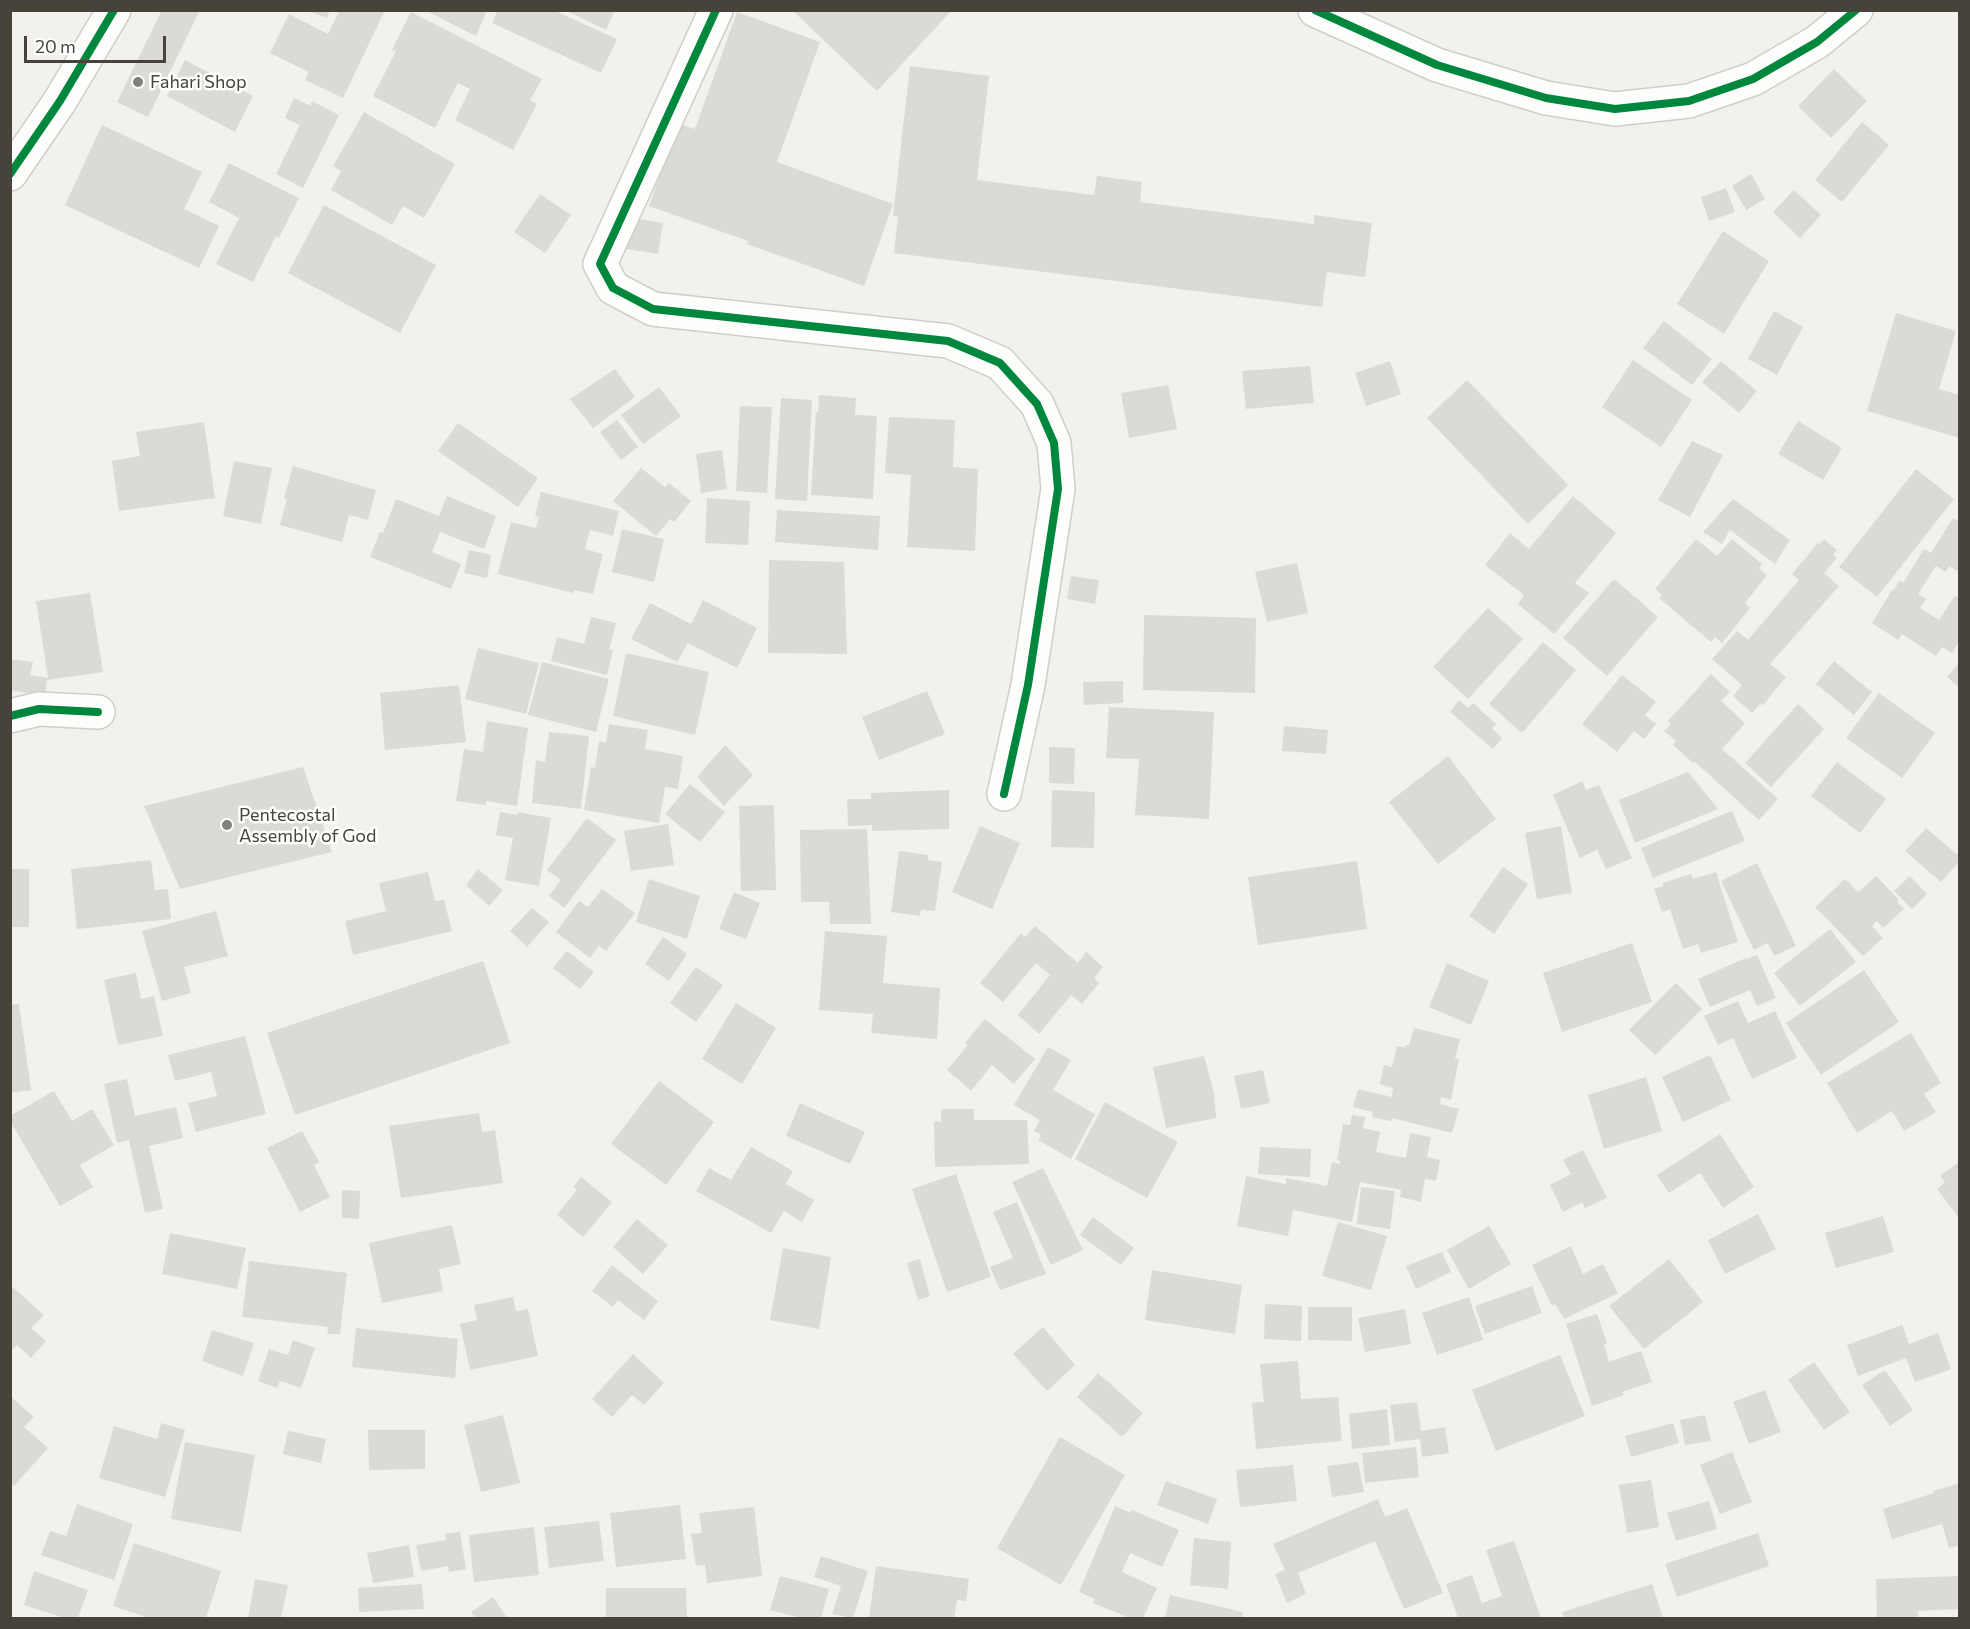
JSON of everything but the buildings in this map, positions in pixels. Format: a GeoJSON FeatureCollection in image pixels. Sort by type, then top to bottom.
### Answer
{"type":"FeatureCollection","features":[{"type":"Feature","properties":{"kind":"street"},"geometry":{"type":"LineString","coordinates":[[10,174],[60,101],[114,10]]}},
{"type":"Feature","properties":{"kind":"street"},"geometry":{"type":"LineString","coordinates":[[716,10],[600,264],[613,288],[653,309],[948,341],[1000,363],[1037,404],[1054,443],[1058,489],[1028,685],[1004,794]]}},
{"type":"Feature","properties":{"kind":"street"},"geometry":{"type":"LineString","coordinates":[[1315,10],[1437,65],[1546,98],[1615,109],[1689,101],[1753,79],[1817,42],[1856,10]]}},
{"type":"Feature","properties":{"kind":"street"},"geometry":{"type":"LineString","coordinates":[[10,716],[39,710],[98,712]]}},
{"type":"Feature","properties":{"kind":"cycle path"},"geometry":{"type":"LineString","coordinates":[[10,174],[60,101],[114,10]]}},
{"type":"Feature","properties":{"kind":"cycle path"},"geometry":{"type":"LineString","coordinates":[[716,10],[600,264],[613,288],[653,309],[948,341],[1000,363],[1037,404],[1054,443],[1058,489],[1028,685],[1004,794]]}},
{"type":"Feature","properties":{"kind":"cycle path"},"geometry":{"type":"LineString","coordinates":[[1315,10],[1437,65],[1546,98],[1615,109],[1689,101],[1753,79],[1817,42],[1856,10]]}},
{"type":"Feature","properties":{"kind":"cycle path"},"geometry":{"type":"LineString","coordinates":[[10,716],[39,709],[98,712]]}},
{"type":"Feature","properties":{"kind":"place","name":"Fahari Shop"},"geometry":{"type":"Point","coordinates":[138,82]}},
{"type":"Feature","properties":{"kind":"place","name":"Pentecostal Assembly of God"},"geometry":{"type":"Point","coordinates":[227,825]}}]}
